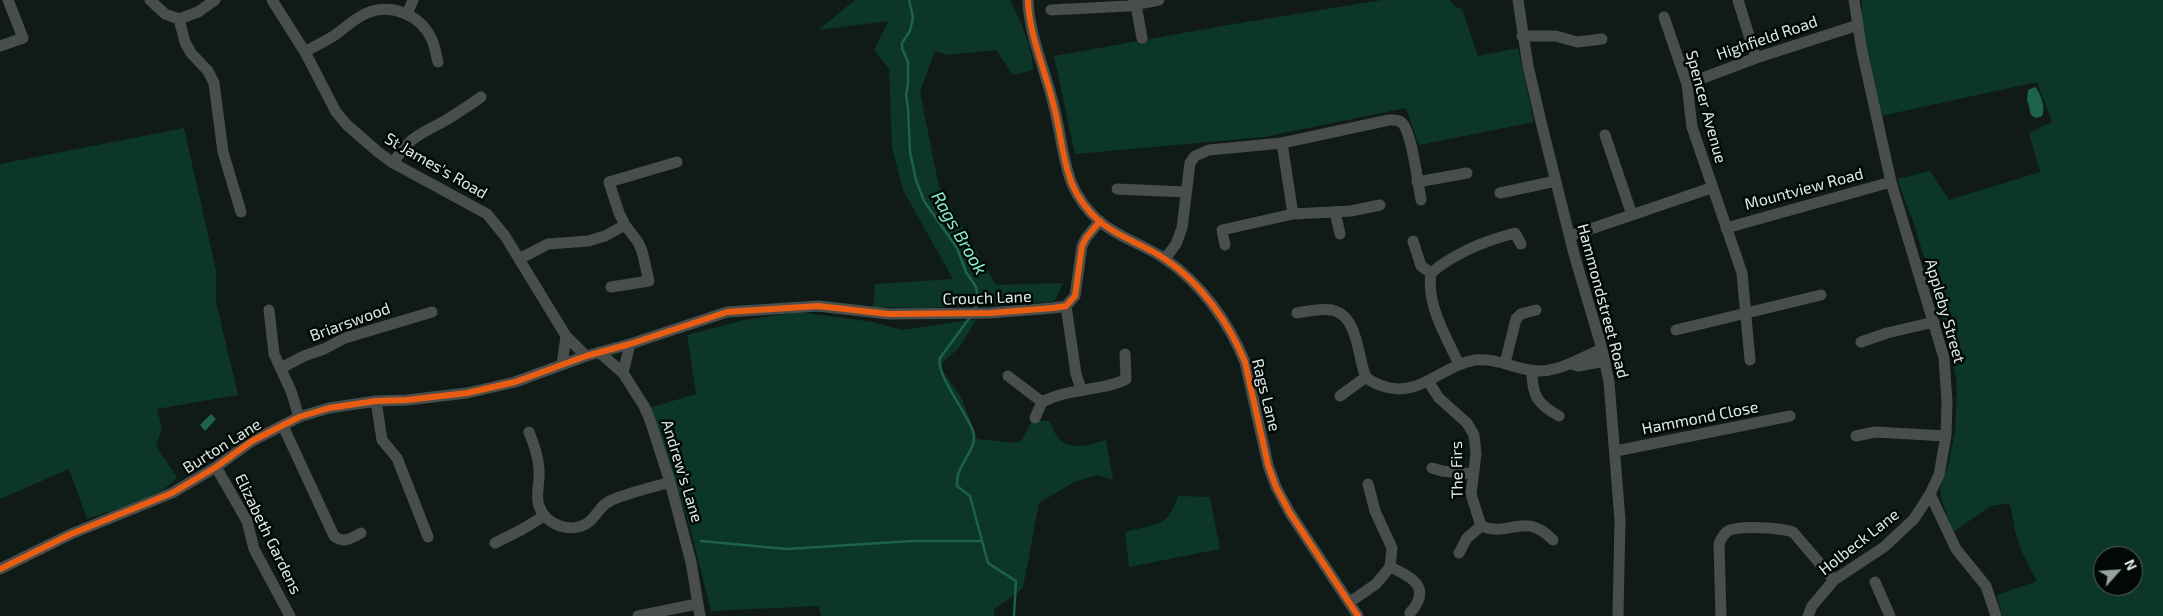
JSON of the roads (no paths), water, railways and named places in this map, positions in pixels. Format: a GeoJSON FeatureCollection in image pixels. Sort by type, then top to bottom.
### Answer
{"type":"FeatureCollection","features":[{"type":"Feature","properties":{"kind":"street"},"geometry":{"type":"LineString","coordinates":[[0,46],[23,38],[8,0]]}},
{"type":"Feature","properties":{"kind":"street"},"geometry":{"type":"LineString","coordinates":[[150,0],[165,14],[179,19],[198,12],[215,0]]}},
{"type":"Feature","properties":{"kind":"street","name":"St James's Road"},"geometry":{"type":"LineString","coordinates":[[272,0],[305,52],[336,112],[359,137],[393,163],[487,214],[505,236],[566,336],[586,356]]}},
{"type":"Feature","properties":{"kind":"street"},"geometry":{"type":"LineString","coordinates":[[407,14],[413,0]]}},
{"type":"Feature","properties":{"kind":"street"},"geometry":{"type":"LineString","coordinates":[[1028,0],[1031,25],[1055,107],[1068,172],[1080,198],[1100,221],[1082,246],[1074,296],[1066,306],[1076,374],[1081,389]]}},
{"type":"Feature","properties":{"kind":"street"},"geometry":{"type":"LineString","coordinates":[[1051,10],[1136,5],[1159,0]]}},
{"type":"Feature","properties":{"kind":"street","name":"Hammondstreet Road"},"geometry":{"type":"LineString","coordinates":[[1518,0],[1528,66],[1570,236],[1605,361],[1616,451],[1620,520],[1618,616]]}},
{"type":"Feature","properties":{"kind":"street"},"geometry":{"type":"LineString","coordinates":[[1738,0],[1756,58]]}},
{"type":"Feature","properties":{"kind":"street","name":"Appleby Street"},"geometry":{"type":"LineString","coordinates":[[1854,0],[1891,182],[1934,322],[1946,371],[1946,436],[1939,475],[1930,494]]}},
{"type":"Feature","properties":{"kind":"street"},"geometry":{"type":"LineString","coordinates":[[1136,5],[1142,38]]}},
{"type":"Feature","properties":{"kind":"street"},"geometry":{"type":"LineString","coordinates":[[305,52],[369,12],[388,9],[407,14],[426,30],[432,40],[438,62]]}},
{"type":"Feature","properties":{"kind":"street","name":"Spencer Avenue"},"geometry":{"type":"LineString","coordinates":[[1664,17],[1687,84],[1692,127],[1711,188],[1742,273],[1750,360]]}},
{"type":"Feature","properties":{"kind":"street"},"geometry":{"type":"LineString","coordinates":[[179,19],[185,42],[191,53],[208,70],[214,83],[223,152],[241,212]]}},
{"type":"Feature","properties":{"kind":"street","name":"Highfield Road"},"geometry":{"type":"LineString","coordinates":[[1687,84],[1756,58],[1858,25]]}},
{"type":"Feature","properties":{"kind":"street"},"geometry":{"type":"LineString","coordinates":[[1522,36],[1556,36],[1577,42],[1602,39]]}},
{"type":"Feature","properties":{"kind":"street"},"geometry":{"type":"LineString","coordinates":[[393,163],[404,147],[415,136],[481,97]]}},
{"type":"Feature","properties":{"kind":"street"},"geometry":{"type":"LineString","coordinates":[[1165,259],[1176,244],[1182,228],[1191,152],[1218,148],[1259,147],[1282,144],[1389,120],[1398,120],[1403,124],[1409,138],[1421,200]]}},
{"type":"Feature","properties":{"kind":"street"},"geometry":{"type":"LineString","coordinates":[[1605,135],[1632,215]]}},
{"type":"Feature","properties":{"kind":"street"},"geometry":{"type":"LineString","coordinates":[[1282,144],[1293,214]]}},
{"type":"Feature","properties":{"kind":"street"},"geometry":{"type":"LineString","coordinates":[[611,288],[648,281],[646,264],[638,242],[625,225],[608,182],[677,162]]}},
{"type":"Feature","properties":{"kind":"street"},"geometry":{"type":"LineString","coordinates":[[1417,182],[1467,173]]}},
{"type":"Feature","properties":{"kind":"street"},"geometry":{"type":"LineString","coordinates":[[1500,193],[1556,181]]}},
{"type":"Feature","properties":{"kind":"street","name":"Mountview Road"},"geometry":{"type":"LineString","coordinates":[[1726,228],[1891,182]]}},
{"type":"Feature","properties":{"kind":"street"},"geometry":{"type":"LineString","coordinates":[[1570,236],[1711,188]]}},
{"type":"Feature","properties":{"kind":"street"},"geometry":{"type":"LineString","coordinates":[[1117,189],[1185,192]]}},
{"type":"Feature","properties":{"kind":"street"},"geometry":{"type":"LineString","coordinates":[[1225,245],[1222,230],[1293,214],[1351,212],[1380,205]]}},
{"type":"Feature","properties":{"kind":"street"},"geometry":{"type":"LineString","coordinates":[[1335,212],[1340,234]]}},
{"type":"Feature","properties":{"kind":"street","name":"Rags Lane"},"geometry":{"type":"LineString","coordinates":[[1100,221],[1128,241],[1165,259],[1179,270],[1204,295],[1221,317],[1239,348],[1250,382],[1268,465],[1276,487],[1290,513],[1358,616]]}},
{"type":"Feature","properties":{"kind":"street"},"geometry":{"type":"LineString","coordinates":[[519,259],[548,244],[588,241],[605,236],[625,225]]}},
{"type":"Feature","properties":{"kind":"street"},"geometry":{"type":"LineString","coordinates":[[1431,273],[1465,251],[1486,241],[1515,233],[1521,244]]}},
{"type":"Feature","properties":{"kind":"street"},"geometry":{"type":"LineString","coordinates":[[1413,241],[1421,266],[1431,273]]}},
{"type":"Feature","properties":{"kind":"street"},"geometry":{"type":"LineString","coordinates":[[1431,273],[1430,288],[1436,312],[1443,332],[1459,364]]}},
{"type":"Feature","properties":{"kind":"street"},"geometry":{"type":"LineString","coordinates":[[1676,330],[1822,295]]}},
{"type":"Feature","properties":{"kind":"street","name":"Crouch Lane"},"geometry":{"type":"LineString","coordinates":[[586,356],[630,344],[727,312],[818,306],[889,314],[990,313],[1066,306]]}},
{"type":"Feature","properties":{"kind":"street"},"geometry":{"type":"LineString","coordinates":[[269,310],[271,345],[291,390],[299,417]]}},
{"type":"Feature","properties":{"kind":"street"},"geometry":{"type":"LineString","coordinates":[[1297,313],[1330,310],[1338,312],[1346,318],[1353,331],[1361,366],[1366,377],[1379,385],[1399,389],[1411,388],[1428,381],[1459,364],[1480,360],[1505,363],[1532,371],[1550,370],[1571,364],[1577,359],[1602,349]]}},
{"type":"Feature","properties":{"kind":"street"},"geometry":{"type":"LineString","coordinates":[[1505,363],[1516,319],[1521,314],[1536,310]]}},
{"type":"Feature","properties":{"kind":"street","name":"Briarswood"},"geometry":{"type":"LineString","coordinates":[[281,368],[345,338],[432,312]]}},
{"type":"Feature","properties":{"kind":"street"},"geometry":{"type":"LineString","coordinates":[[1860,342],[1887,333],[1934,322]]}},
{"type":"Feature","properties":{"kind":"street"},"geometry":{"type":"LineString","coordinates":[[562,365],[566,336]]}},
{"type":"Feature","properties":{"kind":"street"},"geometry":{"type":"LineString","coordinates":[[623,373],[630,344]]}},
{"type":"Feature","properties":{"kind":"street","name":"Andrew's Lane"},"geometry":{"type":"LineString","coordinates":[[599,352],[623,373],[644,406],[650,420],[670,482],[691,562],[700,616]]}},
{"type":"Feature","properties":{"kind":"street"},"geometry":{"type":"LineString","coordinates":[[1035,418],[1042,402],[1058,395],[1114,384],[1126,379],[1125,354]]}},
{"type":"Feature","properties":{"kind":"street","name":"Burton Lane"},"geometry":{"type":"LineString","coordinates":[[0,570],[71,534],[172,493],[216,467],[252,441],[299,417],[329,408],[376,401],[407,400],[467,393],[515,382],[586,356]]}},
{"type":"Feature","properties":{"kind":"street"},"geometry":{"type":"LineString","coordinates":[[1571,364],[1578,366],[1605,361]]}},
{"type":"Feature","properties":{"kind":"street"},"geometry":{"type":"LineString","coordinates":[[1532,371],[1532,388],[1536,398],[1546,408],[1559,416]]}},
{"type":"Feature","properties":{"kind":"street"},"geometry":{"type":"LineString","coordinates":[[1008,376],[1042,402]]}},
{"type":"Feature","properties":{"kind":"street"},"geometry":{"type":"LineString","coordinates":[[1340,396],[1366,377]]}},
{"type":"Feature","properties":{"kind":"street","name":"The Firs"},"geometry":{"type":"LineString","coordinates":[[1428,381],[1439,398],[1467,423],[1472,432],[1476,447],[1471,494],[1481,526]]}},
{"type":"Feature","properties":{"kind":"street"},"geometry":{"type":"LineString","coordinates":[[376,401],[382,440],[397,458],[428,537]]}},
{"type":"Feature","properties":{"kind":"street","name":"Hammond Close"},"geometry":{"type":"LineString","coordinates":[[1616,451],[1790,416]]}},
{"type":"Feature","properties":{"kind":"street"},"geometry":{"type":"LineString","coordinates":[[282,426],[334,536],[339,540],[346,540],[361,534]]}},
{"type":"Feature","properties":{"kind":"street"},"geometry":{"type":"LineString","coordinates":[[528,432],[539,465],[537,494],[539,508],[544,516],[558,526],[575,527],[590,520],[602,506],[612,500],[670,482]]}},
{"type":"Feature","properties":{"kind":"street"},"geometry":{"type":"LineString","coordinates":[[1856,436],[1875,432],[1946,436]]}},
{"type":"Feature","properties":{"kind":"street","name":"Elizabeth Gardens"},"geometry":{"type":"LineString","coordinates":[[216,467],[247,521],[254,549],[290,616]]}},
{"type":"Feature","properties":{"kind":"street"},"geometry":{"type":"LineString","coordinates":[[1432,468],[1442,471],[1473,474]]}},
{"type":"Feature","properties":{"kind":"street"},"geometry":{"type":"LineString","coordinates":[[1350,602],[1376,584],[1390,567],[1392,548],[1374,511],[1368,484]]}},
{"type":"Feature","properties":{"kind":"street"},"geometry":{"type":"LineString","coordinates":[[1930,494],[1956,549],[1986,586],[1996,616]]}},
{"type":"Feature","properties":{"kind":"street","name":"Holbeck Lane"},"geometry":{"type":"LineString","coordinates":[[1808,616],[1812,606],[1834,580],[1896,537],[1914,519],[1930,494]]}},
{"type":"Feature","properties":{"kind":"street"},"geometry":{"type":"LineString","coordinates":[[495,543],[544,516]]}},
{"type":"Feature","properties":{"kind":"street"},"geometry":{"type":"LineString","coordinates":[[1459,553],[1467,538],[1481,526],[1497,530],[1519,525],[1529,526],[1541,530],[1553,540]]}},
{"type":"Feature","properties":{"kind":"street"},"geometry":{"type":"LineString","coordinates":[[1721,616],[1719,544],[1724,534],[1730,530],[1773,528],[1793,532],[1834,580]]}},
{"type":"Feature","properties":{"kind":"street"},"geometry":{"type":"LineString","coordinates":[[1390,567],[1406,574],[1417,584],[1420,595],[1419,601],[1410,613]]}},
{"type":"Feature","properties":{"kind":"street"},"geometry":{"type":"LineString","coordinates":[[1875,582],[1890,616]]}},
{"type":"Feature","properties":{"kind":"street"},"geometry":{"type":"LineString","coordinates":[[638,616],[697,604]]}},
{"type":"Feature","properties":{"kind":"waterway","name":"Rags Brook"},"geometry":{"type":"LineString","coordinates":[[909,0],[913,17],[910,31],[902,43],[902,48],[908,62],[906,95],[910,152],[916,180],[924,201],[957,248],[966,272],[976,287],[978,300],[975,309]]}},
{"type":"Feature","properties":{"kind":"waterway","name":"Rags Brook"},"geometry":{"type":"LineString","coordinates":[[971,316],[940,358],[940,365],[946,383],[969,423],[974,437],[972,448],[960,469],[957,486],[970,496],[988,563],[1016,581],[1014,616]]}},
{"type":"Feature","properties":{"kind":"waterway"},"geometry":{"type":"LineString","coordinates":[[701,541],[787,549],[912,541],[982,541]]}}]}
